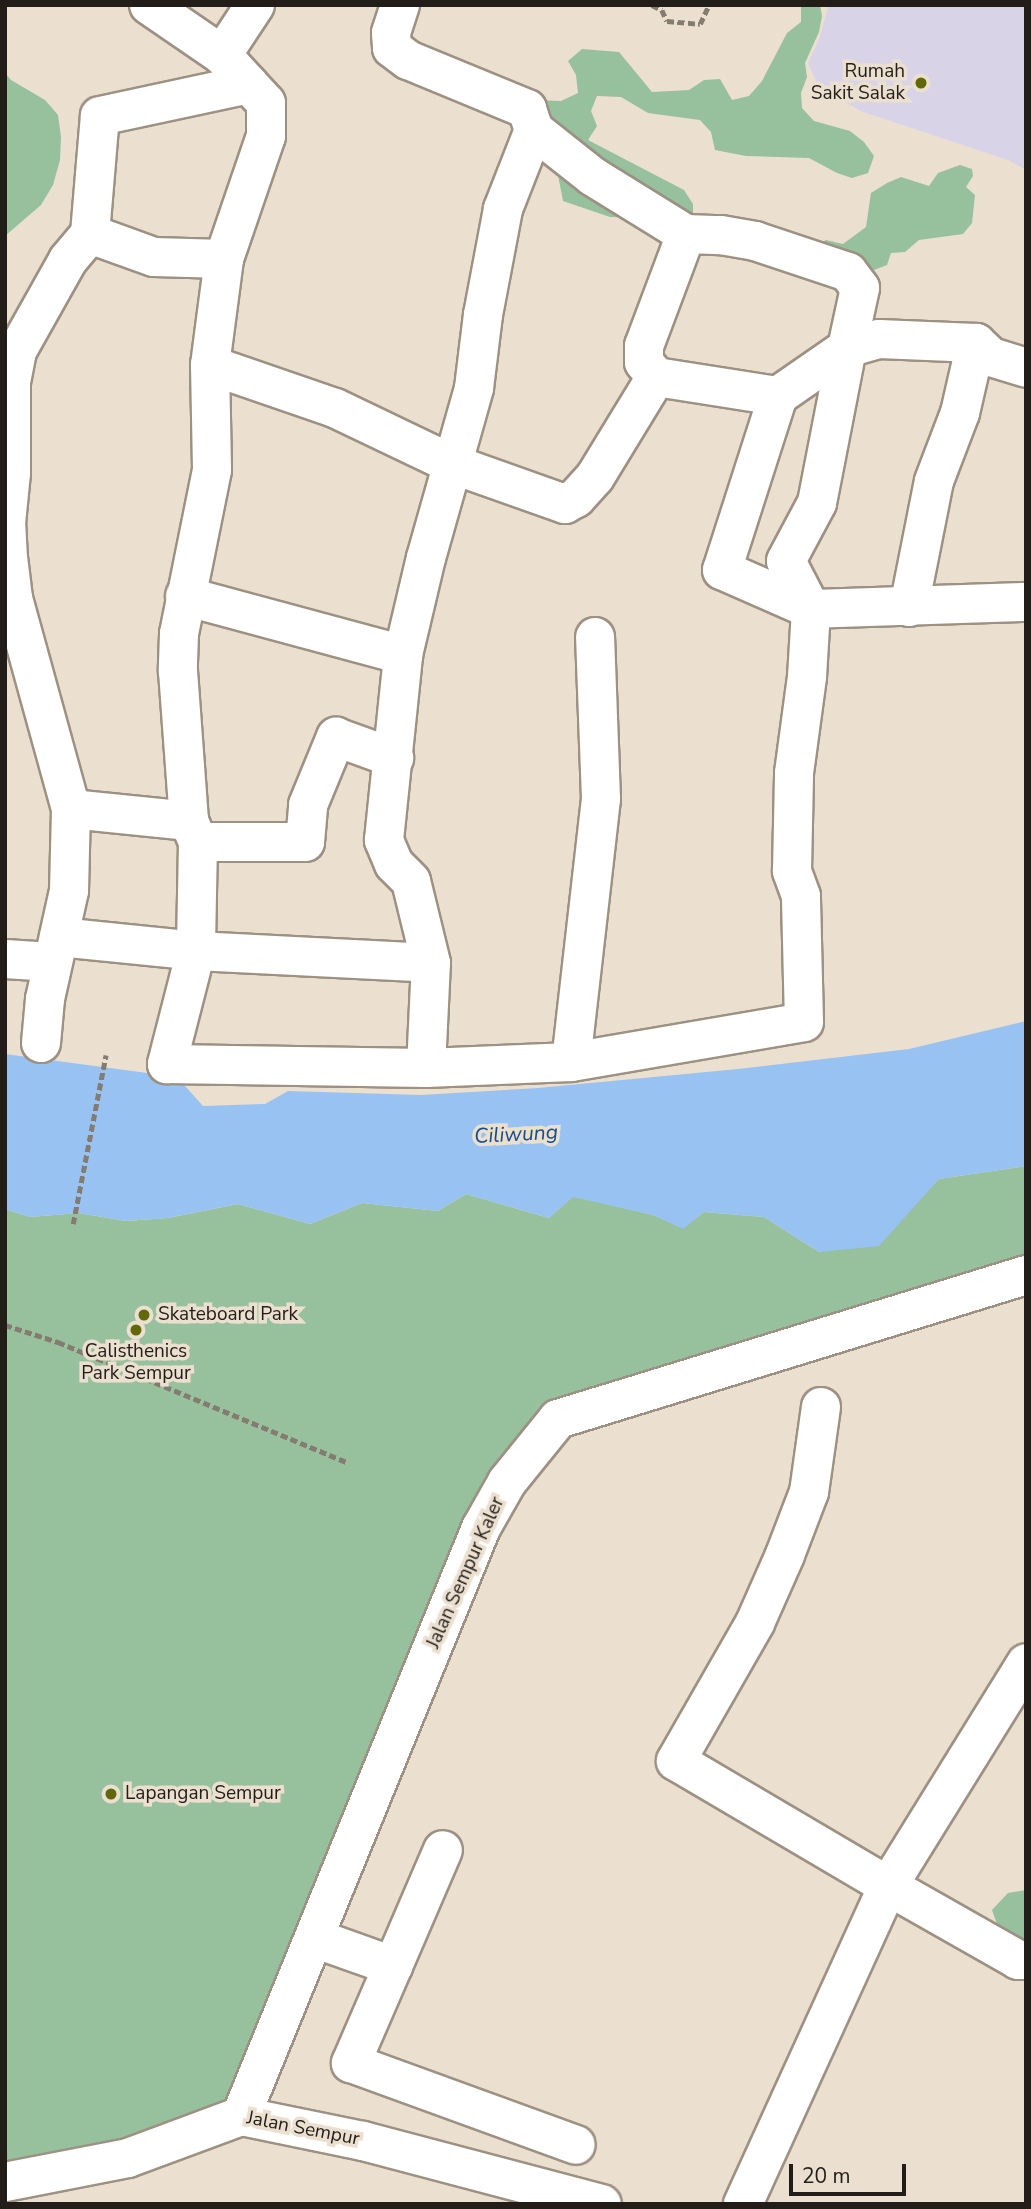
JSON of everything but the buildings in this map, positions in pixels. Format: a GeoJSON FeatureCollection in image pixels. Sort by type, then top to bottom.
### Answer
{"type":"FeatureCollection","features":[{"type":"Feature","properties":{"kind":"street"},"geometry":{"type":"LineString","coordinates":[[149,5],[222,55],[266,103],[266,136],[224,259],[210,365],[212,470],[179,634],[178,671],[193,832],[196,951],[167,1064],[426,1068],[571,1062],[804,1022],[801,895],[792,871],[794,774],[807,677],[811,609],[786,561],[817,503],[860,288],[848,272],[755,241],[721,235],[686,234],[592,176],[534,130],[527,109],[408,60],[392,48],[391,33],[400,5]]}},
{"type":"Feature","properties":{"kind":"street"},"geometry":{"type":"LineString","coordinates":[[222,55],[255,5]]}},
{"type":"Feature","properties":{"kind":"street"},"geometry":{"type":"LineString","coordinates":[[41,1043],[44,999],[69,891],[71,808],[13,598],[6,523],[11,473],[11,382],[17,351],[68,260],[90,234],[100,116],[249,84]]}},
{"type":"Feature","properties":{"kind":"street"},"geometry":{"type":"LineString","coordinates":[[426,1068],[431,963],[411,881],[394,864],[384,840],[403,655],[474,388],[483,315],[503,209],[534,130]]}},
{"type":"Feature","properties":{"kind":"street"},"geometry":{"type":"LineString","coordinates":[[90,234],[155,257],[224,259]]}},
{"type":"Feature","properties":{"kind":"street"},"geometry":{"type":"LineString","coordinates":[[686,234],[644,346],[644,362],[656,377],[778,396]]}},
{"type":"Feature","properties":{"kind":"street"},"geometry":{"type":"LineString","coordinates":[[1026,368],[991,357],[975,343],[879,339],[847,348],[778,396],[722,570],[811,609],[1026,602]]}},
{"type":"Feature","properties":{"kind":"street"},"geometry":{"type":"LineString","coordinates":[[909,607],[934,481],[960,414],[975,343]]}},
{"type":"Feature","properties":{"kind":"street"},"geometry":{"type":"LineString","coordinates":[[210,365],[335,408],[452,464],[565,504],[576,498],[595,477],[656,377]]}},
{"type":"Feature","properties":{"kind":"street"},"geometry":{"type":"LineString","coordinates":[[185,596],[403,655]]}},
{"type":"Feature","properties":{"kind":"street"},"geometry":{"type":"LineString","coordinates":[[571,1062],[601,799],[595,637]]}},
{"type":"Feature","properties":{"kind":"street"},"geometry":{"type":"LineString","coordinates":[[71,808],[193,832],[304,842],[308,804],[336,737],[394,758]]}},
{"type":"Feature","properties":{"kind":"street"},"geometry":{"type":"LineString","coordinates":[[5,959],[56,950],[196,951],[431,963]]}},
{"type":"Feature","properties":{"kind":"street","name":"Jalan Sempur Kaler"},"geometry":{"type":"LineString","coordinates":[[241,2116],[481,1528],[507,1482],[558,1419],[1026,1275]]}},
{"type":"Feature","properties":{"kind":"street"},"geometry":{"type":"LineString","coordinates":[[821,1408],[809,1492],[785,1555],[755,1623],[676,1760],[888,1886],[1018,1959],[1026,1960]]}},
{"type":"Feature","properties":{"kind":"street"},"geometry":{"type":"LineString","coordinates":[[743,2204],[888,1886],[1026,1663]]}},
{"type":"Feature","properties":{"kind":"street"},"geometry":{"type":"LineString","coordinates":[[443,1850],[351,2063],[576,2145]]}},
{"type":"Feature","properties":{"kind":"street"},"geometry":{"type":"LineString","coordinates":[[314,1938],[393,1966]]}},
{"type":"Feature","properties":{"kind":"street","name":"Jalan Sempur"},"geometry":{"type":"LineString","coordinates":[[5,2182],[128,2158],[241,2116],[363,2141],[602,2204]]}},
{"type":"Feature","properties":{"kind":"path"},"geometry":{"type":"LineString","coordinates":[[652,5],[662,10],[667,21],[700,24],[709,5]]}},
{"type":"Feature","properties":{"kind":"path"},"geometry":{"type":"LineString","coordinates":[[73,1224],[106,1055]]}},
{"type":"Feature","properties":{"kind":"path"},"geometry":{"type":"LineString","coordinates":[[5,1325],[58,1342],[348,1463]]}},
{"type":"Feature","properties":{"kind":"shaded area","name":"Rumah Sakit Salak"},"geometry":{"type":"Polygon","coordinates":[[[829,5],[1026,5],[1026,170],[1008,160],[863,112],[819,88],[808,63],[819,39],[829,5]]]}},
{"type":"Feature","properties":{"kind":"green space"},"geometry":{"type":"Polygon","coordinates":[[[801,5],[820,5],[822,16],[819,32],[805,63],[807,77],[801,93],[802,108],[814,121],[850,131],[864,142],[874,156],[868,173],[852,178],[809,158],[746,156],[715,150],[711,132],[700,120],[648,113],[621,97],[597,96],[591,111],[597,126],[588,140],[684,190],[693,204],[693,219],[610,217],[563,201],[558,175],[570,156],[534,100],[561,101],[578,93],[576,75],[568,61],[582,49],[619,52],[652,92],[689,90],[704,80],[720,79],[732,100],[749,96],[762,81],[787,33],[801,22],[801,5]]]}},
{"type":"Feature","properties":{"kind":"green space"},"geometry":{"type":"Polygon","coordinates":[[[5,73],[11,80],[45,100],[58,115],[61,137],[60,160],[53,185],[41,205],[5,236],[5,73]]]}},
{"type":"Feature","properties":{"kind":"green space"},"geometry":{"type":"Polygon","coordinates":[[[960,165],[972,169],[973,176],[966,187],[975,195],[972,223],[963,234],[919,240],[905,252],[891,253],[887,265],[874,270],[815,246],[826,240],[843,244],[866,227],[871,193],[887,183],[901,177],[929,186],[938,173],[960,165]]]}},
{"type":"Feature","properties":{"kind":"green space"},"geometry":{"type":"Polygon","coordinates":[[[1026,1166],[1026,1274],[558,1419],[516,1471],[241,2116],[5,2182],[5,1209],[30,1217],[79,1213],[126,1221],[168,1218],[238,1204],[310,1224],[362,1203],[438,1211],[466,1194],[549,1218],[573,1196],[653,1215],[683,1228],[704,1212],[764,1217],[819,1252],[915,1203],[939,1179],[1026,1166]]]}},
{"type":"Feature","properties":{"kind":"green space"},"geometry":{"type":"Polygon","coordinates":[[[1026,1890],[1026,1954],[1001,1935],[992,1910],[1008,1893],[1026,1890]]]}},
{"type":"Feature","properties":{"kind":"water","name":"Ciliwung"},"geometry":{"type":"Polygon","coordinates":[[[1026,1021],[1026,1166],[939,1179],[879,1246],[819,1252],[764,1217],[704,1212],[683,1229],[653,1215],[573,1197],[549,1218],[466,1194],[438,1211],[362,1203],[310,1224],[238,1204],[168,1218],[126,1221],[79,1213],[30,1217],[5,1209],[5,1054],[177,1077],[203,1106],[265,1104],[288,1091],[421,1095],[538,1088],[738,1069],[909,1049],[1026,1021]]]}},
{"type":"Feature","properties":{"kind":"place","name":"Rumah Sakit Salak"},"geometry":{"type":"Point","coordinates":[921,83]}},
{"type":"Feature","properties":{"kind":"place","name":"Skateboard Park"},"geometry":{"type":"Point","coordinates":[144,1315]}},
{"type":"Feature","properties":{"kind":"place","name":"Calisthenics Park Sempur"},"geometry":{"type":"Point","coordinates":[136,1330]}},
{"type":"Feature","properties":{"kind":"place","name":"Lapangan Sempur"},"geometry":{"type":"Point","coordinates":[111,1794]}}]}
